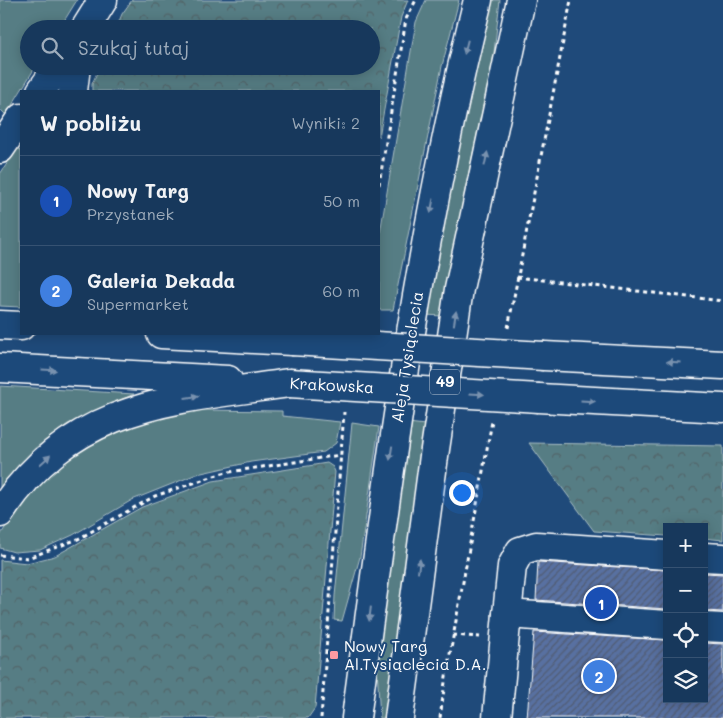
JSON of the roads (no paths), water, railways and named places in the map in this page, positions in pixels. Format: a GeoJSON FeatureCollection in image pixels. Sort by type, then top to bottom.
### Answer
{"type":"FeatureCollection","features":[{"type":"Feature","properties":{"kind":"main road"},"geometry":{"type":"LineString","coordinates":[[91,20],[103,0]]}},
{"type":"Feature","properties":{"kind":"main road","name":"Aleja Tysiąclecia"},"geometry":{"type":"LineString","coordinates":[[356,718],[388,473],[428,226],[478,0]]}},
{"type":"Feature","properties":{"kind":"main road","name":"49"},"geometry":{"type":"LineString","coordinates":[[399,718],[434,456],[459,289],[521,0]]}},
{"type":"Feature","properties":{"kind":"main road"},"geometry":{"type":"LineString","coordinates":[[42,90],[53,75]]}},
{"type":"Feature","properties":{"kind":"main road"},"geometry":{"type":"LineString","coordinates":[[73,90],[75,75]]}},
{"type":"Feature","properties":{"kind":"main road"},"geometry":{"type":"LineString","coordinates":[[0,149],[20,119]]}},
{"type":"Feature","properties":{"kind":"main road"},"geometry":{"type":"LineString","coordinates":[[0,325],[20,326]]}},
{"type":"Feature","properties":{"kind":"main road"},"geometry":{"type":"LineString","coordinates":[[202,335],[281,337],[544,356],[723,365]]}},
{"type":"Feature","properties":{"kind":"main road","name":"Krakowska"},"geometry":{"type":"LineString","coordinates":[[0,368],[723,408]]}},
{"type":"Feature","properties":{"kind":"main road"},"geometry":{"type":"LineString","coordinates":[[0,513],[11,496],[33,471],[59,448],[82,432],[110,419],[141,407],[179,399],[289,383]]}},
{"type":"Feature","properties":{"kind":"main road"},"geometry":{"type":"LineString","coordinates":[[496,718],[512,566],[520,551],[536,546],[663,555]]}},
{"type":"Feature","properties":{"kind":"main road"},"geometry":{"type":"LineString","coordinates":[[708,557],[723,558]]}},
{"type":"Feature","properties":{"kind":"main road"},"geometry":{"type":"LineString","coordinates":[[506,614],[663,624]]}},
{"type":"Feature","properties":{"kind":"main road"},"geometry":{"type":"LineString","coordinates":[[708,627],[723,628]]}},
{"type":"Feature","properties":{"kind":"place","name":"Nowy Targ"},"geometry":{"type":"Point","coordinates":[601,603]}},
{"type":"Feature","properties":{"kind":"place","name":"Nowy Targ Al.Tysiąclecia D.A."},"geometry":{"type":"Point","coordinates":[334,655]}},
{"type":"Feature","properties":{"kind":"place","name":"Galeria Dekada"},"geometry":{"type":"Point","coordinates":[599,676]}}]}
